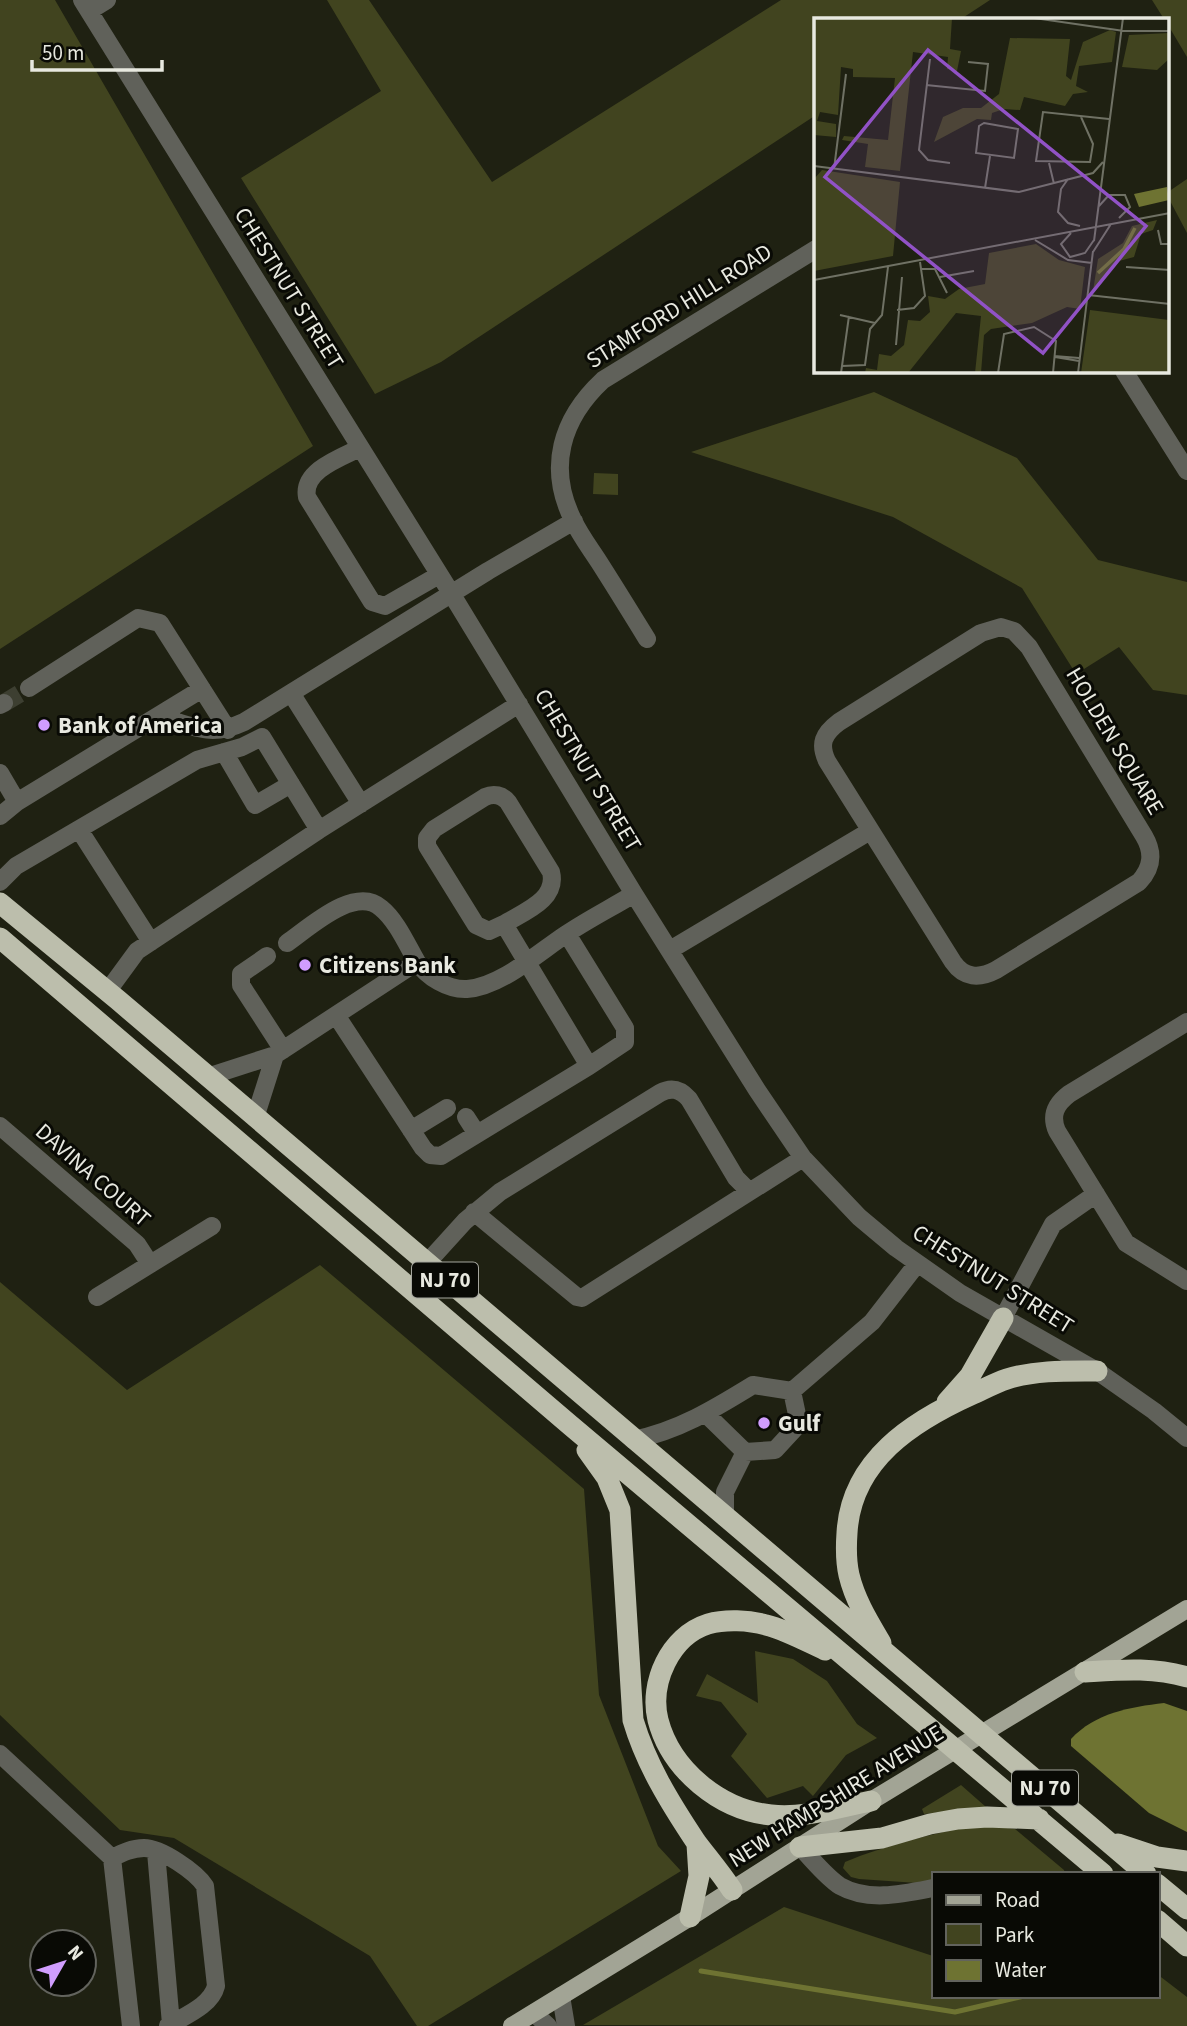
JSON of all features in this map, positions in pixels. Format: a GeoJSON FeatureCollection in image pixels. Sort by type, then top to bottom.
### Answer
{"type":"FeatureCollection","features":[{"type":"Feature","properties":{"kind":"highway","name":"NJ 70"},"geometry":{"type":"LineString","coordinates":[[0,903],[1144,1872]]}},
{"type":"Feature","properties":{"kind":"highway","name":"NJ 70"},"geometry":{"type":"LineString","coordinates":[[0,939],[570,1425],[1039,1819],[1080,1864],[1098,1872]]}},
{"type":"Feature","properties":{"kind":"highway"},"geometry":{"type":"LineString","coordinates":[[941,1408],[970,1376],[1003,1318]]}},
{"type":"Feature","properties":{"kind":"highway"},"geometry":{"type":"LineString","coordinates":[[889,1657],[856,1600],[848,1573],[846,1548],[851,1506],[868,1469],[898,1436],[941,1408],[1008,1379],[1052,1371],[1097,1371]]}},
{"type":"Feature","properties":{"kind":"highway"},"geometry":{"type":"LineString","coordinates":[[570,1425],[607,1478],[620,1510],[633,1720],[641,1746],[649,1766],[697,1844],[718,1868],[732,1890]]}},
{"type":"Feature","properties":{"kind":"highway"},"geometry":{"type":"LineString","coordinates":[[851,1662],[766,1625],[734,1621],[708,1624],[686,1637],[669,1655],[657,1689],[658,1720],[665,1739],[692,1778],[731,1803],[772,1815],[795,1815],[871,1801]]}},
{"type":"Feature","properties":{"kind":"highway"},"geometry":{"type":"LineString","coordinates":[[1085,1672],[1147,1670],[1187,1677]]}},
{"type":"Feature","properties":{"kind":"highway"},"geometry":{"type":"LineString","coordinates":[[800,1847],[882,1838],[958,1819],[1039,1819]]}},
{"type":"Feature","properties":{"kind":"highway"},"geometry":{"type":"LineString","coordinates":[[1108,1841],[1157,1857],[1187,1861]]}},
{"type":"Feature","properties":{"kind":"highway"},"geometry":{"type":"LineString","coordinates":[[690,1917],[699,1876],[697,1844]]}},
{"type":"Feature","properties":{"kind":"highway"},"geometry":{"type":"LineString","coordinates":[[1159,1886],[1187,1909]]}},
{"type":"Feature","properties":{"kind":"highway"},"geometry":{"type":"LineString","coordinates":[[1159,1922],[1187,1945]]}},
{"type":"Feature","properties":{"kind":"main road","name":"NEW HAMPSHIRE AVENUE"},"geometry":{"type":"LineString","coordinates":[[512,2026],[690,1917],[871,1801],[1187,1609]]}},
{"type":"Feature","properties":{"kind":"street"},"geometry":{"type":"LineString","coordinates":[[85,6],[107,0]]}},
{"type":"Feature","properties":{"kind":"street","name":"CHESTNUT STREET"},"geometry":{"type":"LineString","coordinates":[[85,6],[451,593],[634,894],[803,1158],[859,1217],[917,1264],[1003,1318],[1097,1371],[1187,1438]]}},
{"type":"Feature","properties":{"kind":"street","name":"STAMFORD HILL ROAD"},"geometry":{"type":"LineString","coordinates":[[647,639],[574,522],[564,498],[560,477],[565,433],[573,415],[587,396],[616,372],[814,250]]}},
{"type":"Feature","properties":{"kind":"street"},"geometry":{"type":"LineString","coordinates":[[1125,373],[1187,471]]}},
{"type":"Feature","properties":{"kind":"street"},"geometry":{"type":"LineString","coordinates":[[360,448],[318,471],[305,489],[307,497],[372,602],[385,606],[439,575]]}},
{"type":"Feature","properties":{"kind":"street"},"geometry":{"type":"LineString","coordinates":[[168,711],[174,721],[204,730],[228,730],[451,593],[574,522]]}},
{"type":"Feature","properties":{"kind":"street"},"geometry":{"type":"LineString","coordinates":[[29,688],[138,618],[160,623],[228,730]]}},
{"type":"Feature","properties":{"kind":"street","name":"HOLDEN SQUARE"},"geometry":{"type":"LineString","coordinates":[[1001,627],[1014,631],[1029,647],[1144,836],[1150,848],[1151,861],[1148,871],[1139,881],[996,970],[976,976],[965,974],[956,967],[870,831],[827,761],[822,745],[825,735],[839,722],[981,633],[1001,627]]}},
{"type":"Feature","properties":{"kind":"street"},"geometry":{"type":"LineString","coordinates":[[0,816],[17,802],[202,689]]}},
{"type":"Feature","properties":{"kind":"street"},"geometry":{"type":"LineString","coordinates":[[291,693],[361,804]]}},
{"type":"Feature","properties":{"kind":"street"},"geometry":{"type":"LineString","coordinates":[[107,992],[136,951],[319,830],[519,704]]}},
{"type":"Feature","properties":{"kind":"street"},"geometry":{"type":"LineString","coordinates":[[0,882],[16,866],[80,831],[197,760],[242,747],[262,737],[319,830]]}},
{"type":"Feature","properties":{"kind":"street"},"geometry":{"type":"LineString","coordinates":[[224,752],[255,805],[291,784]]}},
{"type":"Feature","properties":{"kind":"street"},"geometry":{"type":"LineString","coordinates":[[0,774],[17,802]]}},
{"type":"Feature","properties":{"kind":"street"},"geometry":{"type":"LineString","coordinates":[[493,794],[502,796],[508,803],[551,872],[553,881],[551,891],[545,898],[504,924],[489,931],[477,925],[426,842],[428,834],[434,829],[493,794]]}},
{"type":"Feature","properties":{"kind":"street"},"geometry":{"type":"LineString","coordinates":[[80,831],[151,942]]}},
{"type":"Feature","properties":{"kind":"street"},"geometry":{"type":"LineString","coordinates":[[670,950],[870,831]]}},
{"type":"Feature","properties":{"kind":"street"},"geometry":{"type":"LineString","coordinates":[[287,943],[345,905],[366,900],[383,909],[424,973],[464,989],[492,982],[634,894]]}},
{"type":"Feature","properties":{"kind":"street"},"geometry":{"type":"LineString","coordinates":[[504,924],[589,1066]]}},
{"type":"Feature","properties":{"kind":"street"},"geometry":{"type":"LineString","coordinates":[[336,1015],[426,1152],[437,1157],[623,1044],[626,1031],[567,934]]}},
{"type":"Feature","properties":{"kind":"street"},"geometry":{"type":"LineString","coordinates":[[255,1118],[279,1052],[241,985],[241,974],[267,956]]}},
{"type":"Feature","properties":{"kind":"street"},"geometry":{"type":"LineString","coordinates":[[206,1077],[279,1052],[417,962]]}},
{"type":"Feature","properties":{"kind":"street"},"geometry":{"type":"LineString","coordinates":[[1187,1022],[1069,1094],[1057,1105],[1054,1113],[1054,1125],[1126,1243],[1187,1281]]}},
{"type":"Feature","properties":{"kind":"street"},"geometry":{"type":"LineString","coordinates":[[426,1264],[474,1212],[500,1192],[660,1093],[671,1089],[681,1091],[689,1099],[736,1178],[749,1191]]}},
{"type":"Feature","properties":{"kind":"street"},"geometry":{"type":"LineString","coordinates":[[411,1130],[446,1108]]}},
{"type":"Feature","properties":{"kind":"street"},"geometry":{"type":"LineString","coordinates":[[466,1116],[477,1134]]}},
{"type":"Feature","properties":{"kind":"street","name":"DAVINA COURT"},"geometry":{"type":"LineString","coordinates":[[0,1126],[137,1244],[150,1264]]}},
{"type":"Feature","properties":{"kind":"street"},"geometry":{"type":"LineString","coordinates":[[474,1212],[577,1297],[582,1298],[803,1158]]}},
{"type":"Feature","properties":{"kind":"street"},"geometry":{"type":"LineString","coordinates":[[1003,1318],[1053,1224],[1096,1194]]}},
{"type":"Feature","properties":{"kind":"street"},"geometry":{"type":"LineString","coordinates":[[97,1297],[212,1226]]}},
{"type":"Feature","properties":{"kind":"street"},"geometry":{"type":"LineString","coordinates":[[633,1440],[659,1434],[706,1414],[752,1385],[792,1391],[872,1322],[917,1264]]}},
{"type":"Feature","properties":{"kind":"street"},"geometry":{"type":"LineString","coordinates":[[706,1414],[745,1452],[775,1450],[799,1424],[792,1391]]}},
{"type":"Feature","properties":{"kind":"street"},"geometry":{"type":"LineString","coordinates":[[725,1518],[725,1492],[745,1452]]}},
{"type":"Feature","properties":{"kind":"street"},"geometry":{"type":"LineString","coordinates":[[0,1754],[112,1858],[131,2026]]}},
{"type":"Feature","properties":{"kind":"street"},"geometry":{"type":"LineString","coordinates":[[800,1847],[839,1885],[859,1893],[883,1896],[932,1888]]}},
{"type":"Feature","properties":{"kind":"street"},"geometry":{"type":"LineString","coordinates":[[112,1858],[135,1849],[148,1848],[156,1852],[188,1868],[205,1886],[216,1986],[214,1995],[169,2025],[156,1852]]}},
{"type":"Feature","properties":{"kind":"street"},"geometry":{"type":"LineString","coordinates":[[561,1996],[566,2026]]}},
{"type":"Feature","properties":{"kind":"street"},"geometry":{"type":"LineString","coordinates":[[534,2013],[548,2026]]}},
{"type":"Feature","properties":{"kind":"green space"},"geometry":{"type":"Polygon","coordinates":[[[0,0],[55,0],[313,446],[0,649],[0,0]]]}},
{"type":"Feature","properties":{"kind":"green space"},"geometry":{"type":"Polygon","coordinates":[[[327,0],[369,0],[492,182],[781,0],[990,0],[963,18],[814,18],[814,116],[441,362],[375,394],[241,178],[381,91],[327,0]]]}},
{"type":"Feature","properties":{"kind":"green space"},"geometry":{"type":"Polygon","coordinates":[[[1152,0],[1187,0],[1187,57],[1170,28],[1170,18],[1163,18],[1152,0]]]}},
{"type":"Feature","properties":{"kind":"green space"},"geometry":{"type":"Polygon","coordinates":[[[1187,179],[1187,233],[1170,201],[1170,191],[1187,179]]]}},
{"type":"Feature","properties":{"kind":"green space"},"geometry":{"type":"Polygon","coordinates":[[[874,392],[1017,458],[1098,560],[1187,582],[1187,695],[1153,690],[1119,647],[1076,674],[1022,588],[893,517],[691,452],[874,392]]]}},
{"type":"Feature","properties":{"kind":"green space"},"geometry":{"type":"Polygon","coordinates":[[[594,473],[618,474],[618,495],[593,494],[594,473]]]}},
{"type":"Feature","properties":{"kind":"green space"},"geometry":{"type":"Polygon","coordinates":[[[320,1265],[584,1489],[599,1695],[658,1846],[681,1871],[428,2026],[417,2026],[370,1956],[174,1838],[120,1830],[0,1715],[0,1282],[127,1390],[320,1265]]]}},
{"type":"Feature","properties":{"kind":"green space"},"geometry":{"type":"Polygon","coordinates":[[[755,1651],[793,1659],[827,1681],[857,1724],[877,1738],[846,1755],[813,1796],[803,1786],[767,1798],[731,1756],[747,1734],[721,1702],[696,1696],[707,1674],[758,1703],[755,1651]]]}},
{"type":"Feature","properties":{"kind":"green space"},"geometry":{"type":"Polygon","coordinates":[[[961,1785],[986,1807],[924,1814],[922,1809],[961,1785]]]}},
{"type":"Feature","properties":{"kind":"green space"},"geometry":{"type":"Polygon","coordinates":[[[979,1824],[1015,1829],[1064,1872],[932,1872],[932,1884],[859,1879],[851,1877],[843,1868],[845,1862],[928,1836],[979,1824]]]}},
{"type":"Feature","properties":{"kind":"green space"},"geometry":{"type":"Polygon","coordinates":[[[784,1907],[932,1956],[932,1998],[1159,1998],[1159,1976],[1187,1997],[1187,2026],[583,2025],[784,1907]]]}},
{"type":"Feature","properties":{"kind":"water"},"geometry":{"type":"Polygon","coordinates":[[[1164,1703],[1187,1711],[1187,1832],[1149,1813],[1071,1746],[1071,1739],[1080,1730],[1102,1717],[1126,1709],[1164,1703]]]}},
{"type":"Feature","properties":{"kind":"waterway"},"geometry":{"type":"LineString","coordinates":[[701,1971],[955,2012],[1015,1998]]}},
{"type":"Feature","properties":{"kind":"tunnel"},"geometry":{"type":"LineString","coordinates":[[4,703],[29,688]]}},
{"type":"Feature","properties":{"kind":"place","name":"Bank of America"},"geometry":{"type":"Point","coordinates":[44,725]}},
{"type":"Feature","properties":{"kind":"place","name":"Citizens Bank"},"geometry":{"type":"Point","coordinates":[305,965]}},
{"type":"Feature","properties":{"kind":"place","name":"Gulf"},"geometry":{"type":"Point","coordinates":[764,1423]}}]}
